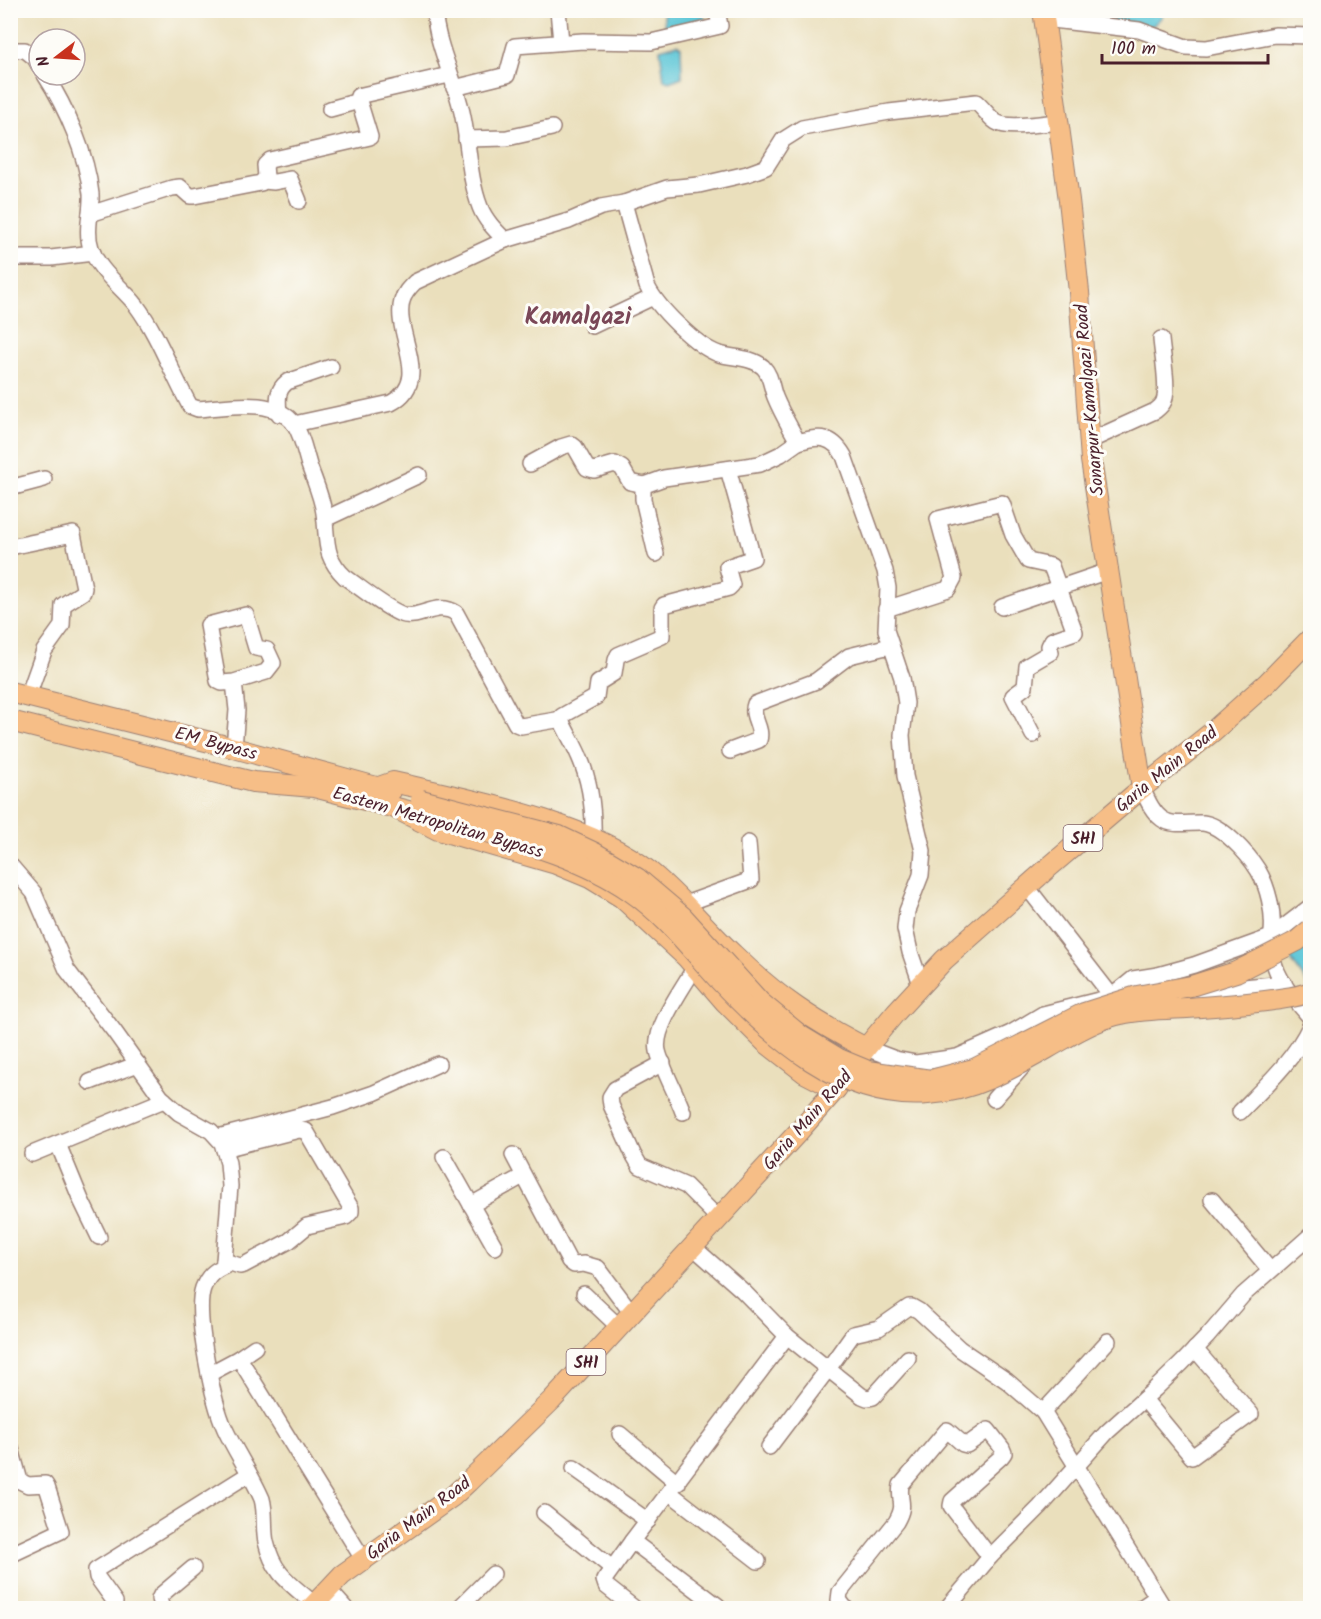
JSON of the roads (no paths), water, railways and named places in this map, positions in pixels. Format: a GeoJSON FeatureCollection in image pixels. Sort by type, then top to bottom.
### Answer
{"type":"FeatureCollection","features":[{"type":"Feature","properties":{"kind":"main road","name":"Sonarpur-Kamalgazi Road"},"geometry":{"type":"LineString","coordinates":[[1043,15],[1079,292],[1089,441],[1142,788]]}},
{"type":"Feature","properties":{"kind":"main road","name":"Garia Main Road"},"geometry":{"type":"LineString","coordinates":[[313,1606],[328,1589],[363,1559],[453,1496],[552,1400],[836,1089],[866,1048],[944,960],[1142,788],[1211,733],[1267,683],[1311,639]]}},
{"type":"Feature","properties":{"kind":"main road","name":"EM Bypass"},"geometry":{"type":"LineString","coordinates":[[19,694],[234,748],[315,778],[378,787],[420,806]]}},
{"type":"Feature","properties":{"kind":"main road","name":"Eastern Metropolitan Bypass"},"geometry":{"type":"LineString","coordinates":[[10,721],[253,782],[315,778],[395,808],[420,806],[559,836],[595,853],[637,878],[669,904],[760,1002],[801,1036],[839,1059],[868,1071],[914,1079],[931,1080],[974,1069],[1084,1012],[1137,996],[1191,986],[1236,972],[1297,941],[1311,930]]}},
{"type":"Feature","properties":{"kind":"main road"},"geometry":{"type":"LineString","coordinates":[[378,787],[393,782],[524,814],[617,850],[648,870],[768,987],[803,1013],[866,1048]]}},
{"type":"Feature","properties":{"kind":"main road","name":"Eastern Metropolitan Bypass"},"geometry":{"type":"LineString","coordinates":[[420,806],[590,869],[630,891],[665,920],[752,1015],[797,1051],[824,1069],[857,1085],[916,1095],[958,1090],[985,1081],[1081,1029],[1120,1014],[1242,1005],[1311,993]]}},
{"type":"Feature","properties":{"kind":"main road"},"geometry":{"type":"LineString","coordinates":[[395,808],[438,830],[556,864],[590,878],[621,897],[695,967],[725,1002],[765,1042],[805,1073],[836,1089]]}},
{"type":"Feature","properties":{"kind":"street"},"geometry":{"type":"LineString","coordinates":[[434,10],[451,81],[463,116],[468,158],[480,207],[487,220],[505,240]]}},
{"type":"Feature","properties":{"kind":"street"},"geometry":{"type":"LineString","coordinates":[[558,10],[561,42]]}},
{"type":"Feature","properties":{"kind":"street"},"geometry":{"type":"LineString","coordinates":[[264,181],[265,165],[270,160],[370,138],[357,96],[451,81],[507,75],[515,46],[561,42],[651,42],[720,27],[717,10]]}},
{"type":"Feature","properties":{"kind":"street"},"geometry":{"type":"LineString","coordinates":[[1043,15],[1139,30],[1186,48],[1206,48],[1275,35],[1311,36]]}},
{"type":"Feature","properties":{"kind":"street"},"geometry":{"type":"LineString","coordinates":[[10,50],[27,52]]}},
{"type":"Feature","properties":{"kind":"street"},"geometry":{"type":"LineString","coordinates":[[51,87],[63,109],[85,164],[91,194],[89,236],[96,260],[150,326],[190,406],[198,409],[262,406],[294,424],[322,503],[328,554],[338,570],[401,614],[443,608],[456,613],[516,724],[521,726],[562,718]]}},
{"type":"Feature","properties":{"kind":"street"},"geometry":{"type":"LineString","coordinates":[[330,109],[359,101]]}},
{"type":"Feature","properties":{"kind":"street"},"geometry":{"type":"LineString","coordinates":[[294,424],[391,402],[401,397],[408,389],[411,369],[401,303],[406,291],[415,282],[505,240],[558,225],[601,207],[624,203],[667,188],[699,185],[747,174],[766,167],[783,140],[797,131],[868,116],[967,101],[976,102],[996,122],[1003,124],[1026,125],[1058,122]]}},
{"type":"Feature","properties":{"kind":"street"},"geometry":{"type":"LineString","coordinates":[[466,139],[507,138],[552,128]]}},
{"type":"Feature","properties":{"kind":"street"},"geometry":{"type":"LineString","coordinates":[[90,214],[172,188],[180,187],[190,196],[194,196],[264,181],[274,183],[290,179],[299,201]]}},
{"type":"Feature","properties":{"kind":"street"},"geometry":{"type":"LineString","coordinates":[[624,203],[646,286],[653,297],[670,316],[708,349],[719,354],[758,363],[765,369],[775,398],[798,442]]}},
{"type":"Feature","properties":{"kind":"street"},"geometry":{"type":"LineString","coordinates":[[10,258],[51,258],[93,253]]}},
{"type":"Feature","properties":{"kind":"street"},"geometry":{"type":"LineString","coordinates":[[592,326],[653,297]]}},
{"type":"Feature","properties":{"kind":"street"},"geometry":{"type":"LineString","coordinates":[[1089,441],[1155,411],[1162,405],[1165,389],[1161,339]]}},
{"type":"Feature","properties":{"kind":"street"},"geometry":{"type":"LineString","coordinates":[[279,414],[278,391],[282,386],[287,382],[331,366]]}},
{"type":"Feature","properties":{"kind":"street"},"geometry":{"type":"LineString","coordinates":[[530,464],[571,444],[587,468],[594,470],[615,464],[622,468],[630,482],[645,484],[664,478],[768,461],[798,442],[816,437],[831,441],[838,447],[844,456],[885,571],[888,588],[885,625],[904,690],[906,703],[902,743],[905,776],[923,851],[921,875],[907,911],[905,929],[921,984]]}},
{"type":"Feature","properties":{"kind":"street"},"geometry":{"type":"LineString","coordinates":[[562,718],[563,714],[568,711],[596,698],[598,683],[614,673],[618,655],[662,636],[662,608],[664,605],[729,588],[732,585],[727,567],[753,558],[728,469]]}},
{"type":"Feature","properties":{"kind":"street"},"geometry":{"type":"LineString","coordinates":[[325,519],[419,475]]}},
{"type":"Feature","properties":{"kind":"street"},"geometry":{"type":"LineString","coordinates":[[10,488],[44,479]]}},
{"type":"Feature","properties":{"kind":"street"},"geometry":{"type":"LineString","coordinates":[[645,484],[643,499],[656,554]]}},
{"type":"Feature","properties":{"kind":"street"},"geometry":{"type":"LineString","coordinates":[[886,609],[948,589],[951,584],[954,578],[938,519],[1002,503],[1013,535],[1028,561],[1051,566],[1075,632],[1052,640],[1049,646],[1051,652],[1027,666],[1025,687],[1012,696],[1034,735]]}},
{"type":"Feature","properties":{"kind":"street"},"geometry":{"type":"LineString","coordinates":[[10,547],[73,534],[84,588],[83,592],[63,605],[62,626],[44,651],[19,694]]}},
{"type":"Feature","properties":{"kind":"street"},"geometry":{"type":"LineString","coordinates":[[1002,607],[1108,571]]}},
{"type":"Feature","properties":{"kind":"street"},"geometry":{"type":"LineString","coordinates":[[246,615],[256,648],[267,650],[273,663],[266,672],[234,682],[218,681],[208,625],[246,615]]}},
{"type":"Feature","properties":{"kind":"street"},"geometry":{"type":"LineString","coordinates":[[730,751],[759,740],[761,735],[753,713],[755,704],[816,681],[849,656],[890,646]]}},
{"type":"Feature","properties":{"kind":"street"},"geometry":{"type":"LineString","coordinates":[[234,682],[237,710],[234,748]]}},
{"type":"Feature","properties":{"kind":"street"},"geometry":{"type":"LineString","coordinates":[[562,718],[587,780],[592,803],[593,840]]}},
{"type":"Feature","properties":{"kind":"street"},"geometry":{"type":"LineString","coordinates":[[1142,788],[1155,812],[1164,820],[1174,823],[1210,825],[1227,836],[1258,870],[1271,911],[1271,937],[1275,967],[1284,983],[1311,1017]]}},
{"type":"Feature","properties":{"kind":"street"},"geometry":{"type":"LineString","coordinates":[[685,904],[751,880],[748,843]]}},
{"type":"Feature","properties":{"kind":"street"},"geometry":{"type":"LineString","coordinates":[[10,865],[39,900],[67,970],[164,1100],[221,1143],[230,1186],[225,1266],[215,1270],[207,1280],[201,1299],[209,1374],[222,1421],[262,1499],[265,1511],[266,1541],[276,1571],[313,1606]]}},
{"type":"Feature","properties":{"kind":"street"},"geometry":{"type":"LineString","coordinates":[[1026,887],[1110,997],[1131,1017]]}},
{"type":"Feature","properties":{"kind":"street"},"geometry":{"type":"LineString","coordinates":[[866,1048],[895,1059],[916,1063],[957,1057],[1011,1033],[1043,1014],[1110,997],[1133,980],[1194,965],[1271,937],[1311,906]]}},
{"type":"Feature","properties":{"kind":"street"},"geometry":{"type":"LineString","coordinates":[[683,1112],[658,1052],[658,1038],[695,967]]}},
{"type":"Feature","properties":{"kind":"street"},"geometry":{"type":"LineString","coordinates":[[994,1099],[1099,982]]}},
{"type":"Feature","properties":{"kind":"street"},"geometry":{"type":"LineString","coordinates":[[1110,997],[1130,1001],[1219,988],[1284,983]]}},
{"type":"Feature","properties":{"kind":"street"},"geometry":{"type":"LineString","coordinates":[[1240,1112],[1289,1060],[1311,1026]]}},
{"type":"Feature","properties":{"kind":"street"},"geometry":{"type":"LineString","coordinates":[[663,1063],[615,1089],[610,1097],[611,1105],[640,1166],[686,1186],[718,1218]]}},
{"type":"Feature","properties":{"kind":"street"},"geometry":{"type":"LineString","coordinates":[[90,1082],[138,1064]]}},
{"type":"Feature","properties":{"kind":"street"},"geometry":{"type":"LineString","coordinates":[[221,1143],[374,1093],[438,1064]]}},
{"type":"Feature","properties":{"kind":"street"},"geometry":{"type":"LineString","coordinates":[[32,1154],[164,1100]]}},
{"type":"Feature","properties":{"kind":"street"},"geometry":{"type":"LineString","coordinates":[[221,1143],[299,1130],[306,1131],[351,1208],[351,1212],[346,1217],[303,1227],[289,1241],[244,1265],[224,1261]]}},
{"type":"Feature","properties":{"kind":"street"},"geometry":{"type":"LineString","coordinates":[[58,1144],[99,1237]]}},
{"type":"Feature","properties":{"kind":"street"},"geometry":{"type":"LineString","coordinates":[[513,1155],[569,1261],[574,1265],[584,1264],[598,1268],[631,1311]]}},
{"type":"Feature","properties":{"kind":"street"},"geometry":{"type":"LineString","coordinates":[[444,1157],[495,1247]]}},
{"type":"Feature","properties":{"kind":"street"},"geometry":{"type":"LineString","coordinates":[[471,1205],[524,1176]]}},
{"type":"Feature","properties":{"kind":"street"},"geometry":{"type":"LineString","coordinates":[[1212,1200],[1270,1270]]}},
{"type":"Feature","properties":{"kind":"street"},"geometry":{"type":"LineString","coordinates":[[955,1605],[990,1557],[1040,1507],[1107,1432],[1195,1349],[1243,1295],[1311,1236]]}},
{"type":"Feature","properties":{"kind":"street"},"geometry":{"type":"LineString","coordinates":[[692,1246],[743,1291],[787,1336],[862,1396],[873,1397],[908,1358]]}},
{"type":"Feature","properties":{"kind":"street"},"geometry":{"type":"LineString","coordinates":[[584,1294],[618,1326]]}},
{"type":"Feature","properties":{"kind":"street"},"geometry":{"type":"LineString","coordinates":[[769,1447],[853,1334],[879,1328],[904,1309],[912,1307],[965,1354],[1007,1381],[1043,1412],[1161,1603],[1141,1608]]}},
{"type":"Feature","properties":{"kind":"street"},"geometry":{"type":"LineString","coordinates":[[631,1607],[604,1583],[604,1578],[787,1336]]}},
{"type":"Feature","properties":{"kind":"street"},"geometry":{"type":"LineString","coordinates":[[1043,1412],[1108,1341]]}},
{"type":"Feature","properties":{"kind":"street"},"geometry":{"type":"LineString","coordinates":[[209,1374],[255,1347]]}},
{"type":"Feature","properties":{"kind":"street"},"geometry":{"type":"LineString","coordinates":[[1144,1399],[1192,1457],[1251,1414],[1195,1349]]}},
{"type":"Feature","properties":{"kind":"street"},"geometry":{"type":"LineString","coordinates":[[239,1358],[363,1559]]}},
{"type":"Feature","properties":{"kind":"street"},"geometry":{"type":"LineString","coordinates":[[845,1608],[839,1600],[840,1592],[903,1511],[901,1485],[947,1430],[967,1445],[987,1430],[1004,1453],[952,1501],[951,1506],[990,1557]]}},
{"type":"Feature","properties":{"kind":"street"},"geometry":{"type":"LineString","coordinates":[[620,1434],[674,1488],[758,1561]]}},
{"type":"Feature","properties":{"kind":"street"},"geometry":{"type":"LineString","coordinates":[[10,1446],[20,1481],[28,1485],[45,1484],[47,1487],[62,1531],[10,1555]]}},
{"type":"Feature","properties":{"kind":"street"},"geometry":{"type":"LineString","coordinates":[[574,1468],[648,1521]]}},
{"type":"Feature","properties":{"kind":"street"},"geometry":{"type":"LineString","coordinates":[[114,1608],[115,1602],[96,1577],[96,1570],[249,1474]]}},
{"type":"Feature","properties":{"kind":"street"},"geometry":{"type":"LineString","coordinates":[[544,1513],[612,1568]]}},
{"type":"Feature","properties":{"kind":"street"},"geometry":{"type":"LineString","coordinates":[[632,1541],[718,1606]]}},
{"type":"Feature","properties":{"kind":"street"},"geometry":{"type":"LineString","coordinates":[[162,1608],[159,1599],[161,1595],[193,1568]]}},
{"type":"Feature","properties":{"kind":"street"},"geometry":{"type":"LineString","coordinates":[[459,1608],[493,1574]]}},
{"type":"Feature","properties":{"kind":"street"},"geometry":{"type":"LineString","coordinates":[[328,1589],[345,1608]]}},
{"type":"Feature","properties":{"kind":"water"},"geometry":{"type":"Polygon","coordinates":[[[663,11],[702,11],[706,23],[666,34],[663,11]]]}},
{"type":"Feature","properties":{"kind":"water"},"geometry":{"type":"Polygon","coordinates":[[[1066,11],[1162,11],[1162,17],[1148,30],[1067,18],[1066,11]]]}},
{"type":"Feature","properties":{"kind":"water"},"geometry":{"type":"Polygon","coordinates":[[[677,44],[681,47],[682,77],[669,82],[664,80],[660,49],[677,44]]]}},
{"type":"Feature","properties":{"kind":"water"},"geometry":{"type":"Polygon","coordinates":[[[1310,936],[1310,981],[1307,983],[1288,955],[1310,936]]]}},
{"type":"Feature","properties":{"kind":"district","name":"Kamalgazi"},"geometry":{"type":"Point","coordinates":[578,316]}}]}
